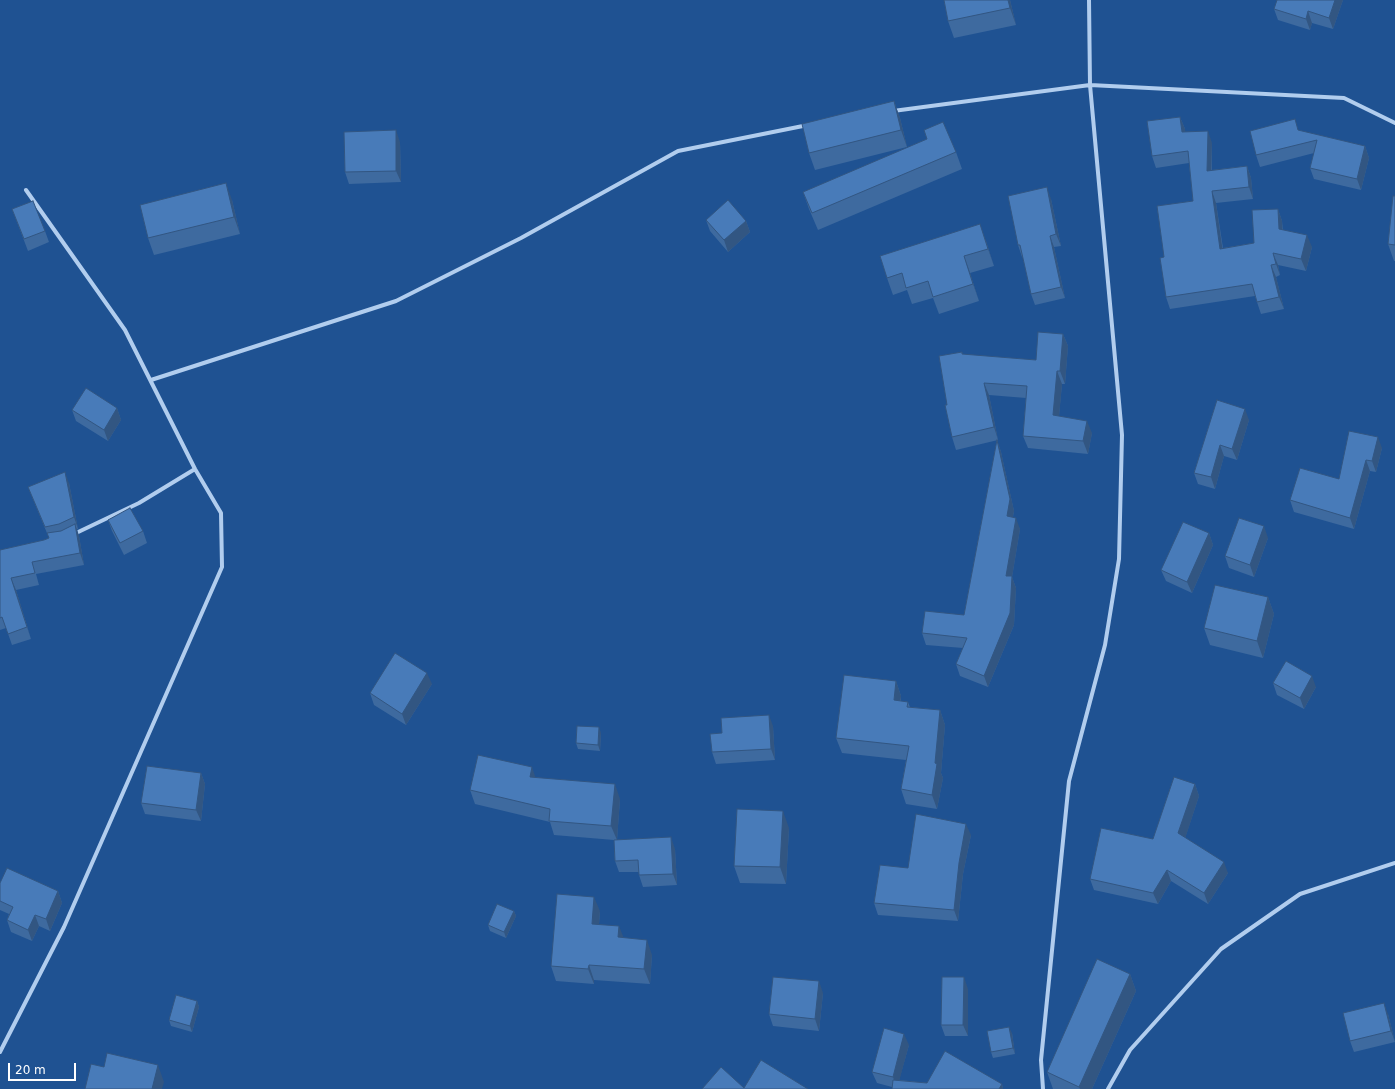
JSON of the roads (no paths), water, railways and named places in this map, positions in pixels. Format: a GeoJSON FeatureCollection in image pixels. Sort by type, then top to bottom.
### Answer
{"type":"FeatureCollection","features":[{"type":"Feature","properties":{"kind":"street"},"geometry":{"type":"LineString","coordinates":[[1043,1089],[1040,1060],[1069,781],[1105,645],[1119,559],[1122,435],[1090,85],[1089,0]]}},
{"type":"Feature","properties":{"kind":"street"},"geometry":{"type":"LineString","coordinates":[[886,112],[1090,85],[1344,98],[1395,123]]}},
{"type":"Feature","properties":{"kind":"street"},"geometry":{"type":"LineString","coordinates":[[150,380],[396,301],[520,238],[678,151],[816,123]]}},
{"type":"Feature","properties":{"kind":"street"},"geometry":{"type":"LineString","coordinates":[[0,1052],[64,927],[222,567],[221,513],[195,469],[125,330],[26,190]]}},
{"type":"Feature","properties":{"kind":"street"},"geometry":{"type":"LineString","coordinates":[[71,535],[139,503],[195,469]]}},
{"type":"Feature","properties":{"kind":"street"},"geometry":{"type":"LineString","coordinates":[[1108,1089],[1130,1050],[1221,949],[1300,894],[1395,863]]}}]}
